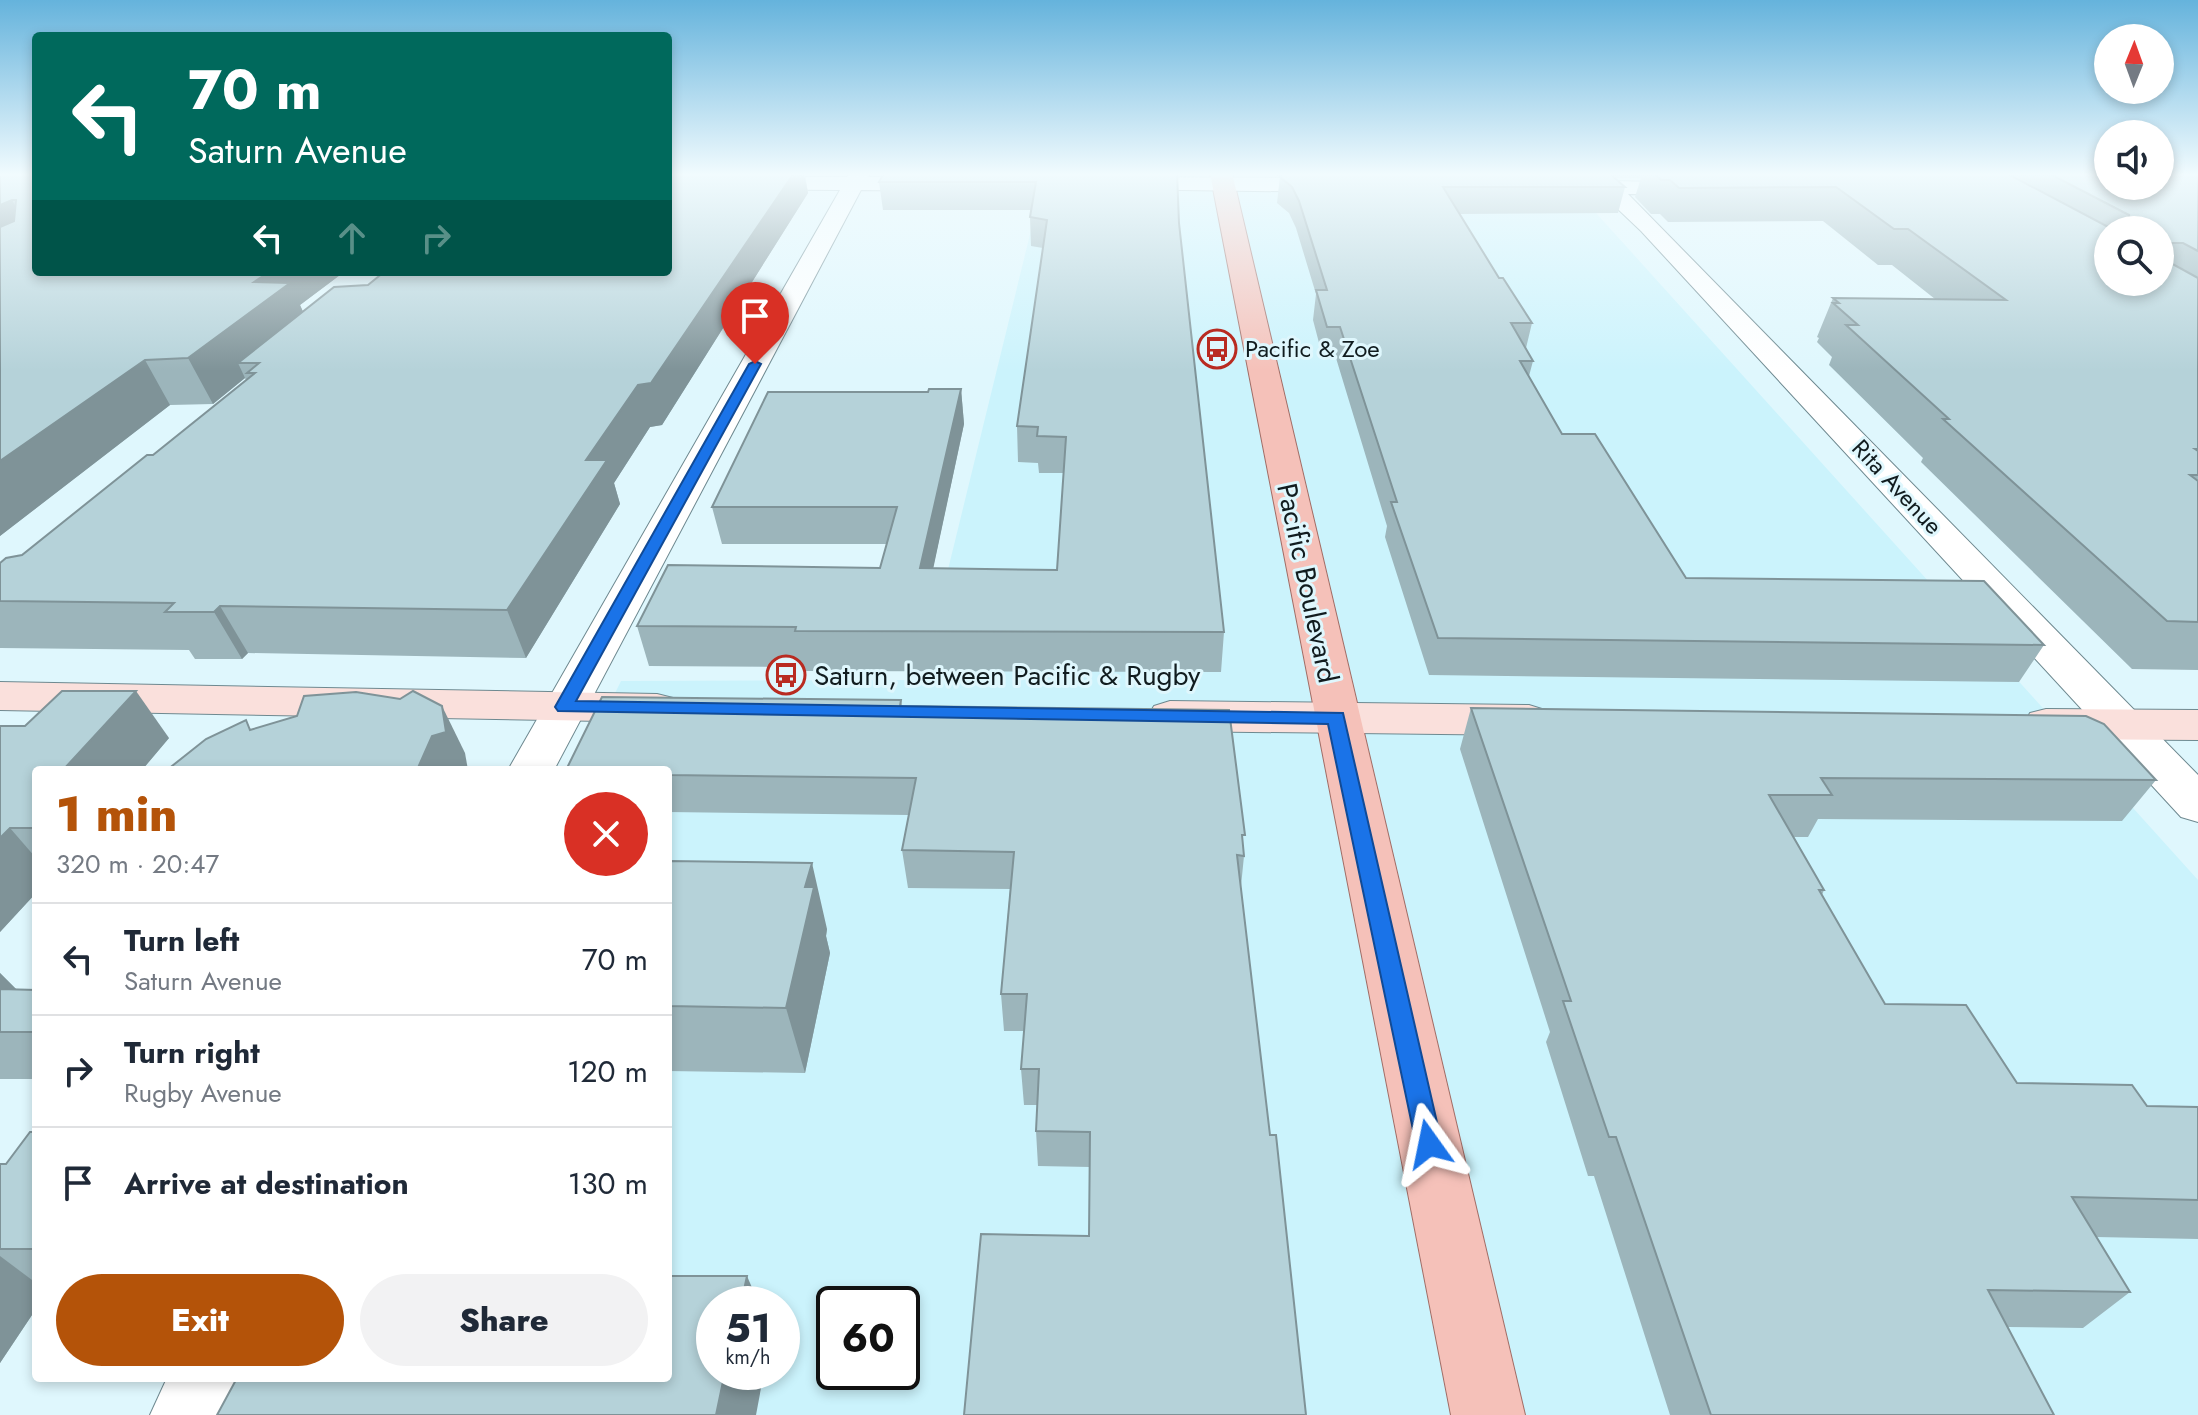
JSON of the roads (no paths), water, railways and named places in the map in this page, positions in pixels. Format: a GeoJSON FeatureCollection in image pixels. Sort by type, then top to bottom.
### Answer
{"type":"FeatureCollection","features":[{"type":"Feature","properties":{"kind":"main road","name":"Pacific Boulevard"},"geometry":{"type":"LineString","coordinates":[[1235,239],[1488,1415]]}},
{"type":"Feature","properties":{"kind":"street"},"geometry":{"type":"LineString","coordinates":[[533,766],[823,239]]}},
{"type":"Feature","properties":{"kind":"street","name":"Rita Avenue"},"geometry":{"type":"LineString","coordinates":[[1661,239],[2198,805]]}},
{"type":"Feature","properties":{"kind":"street"},"geometry":{"type":"LineString","coordinates":[[0,696],[691,709]]}},
{"type":"Feature","properties":{"kind":"street"},"geometry":{"type":"LineString","coordinates":[[1133,715],[1575,720]]}},
{"type":"Feature","properties":{"kind":"street"},"geometry":{"type":"LineString","coordinates":[[2013,724],[2198,725]]}},
{"type":"Feature","properties":{"kind":"street"},"geometry":{"type":"LineString","coordinates":[[187,1415],[205,1382]]}},
{"type":"Feature","properties":{"kind":"place","name":"Pacific & Zoe"},"geometry":{"type":"Point","coordinates":[1217,349]}},
{"type":"Feature","properties":{"kind":"place","name":"Saturn, between Pacific & Rugby"},"geometry":{"type":"Point","coordinates":[786,675]}}]}
